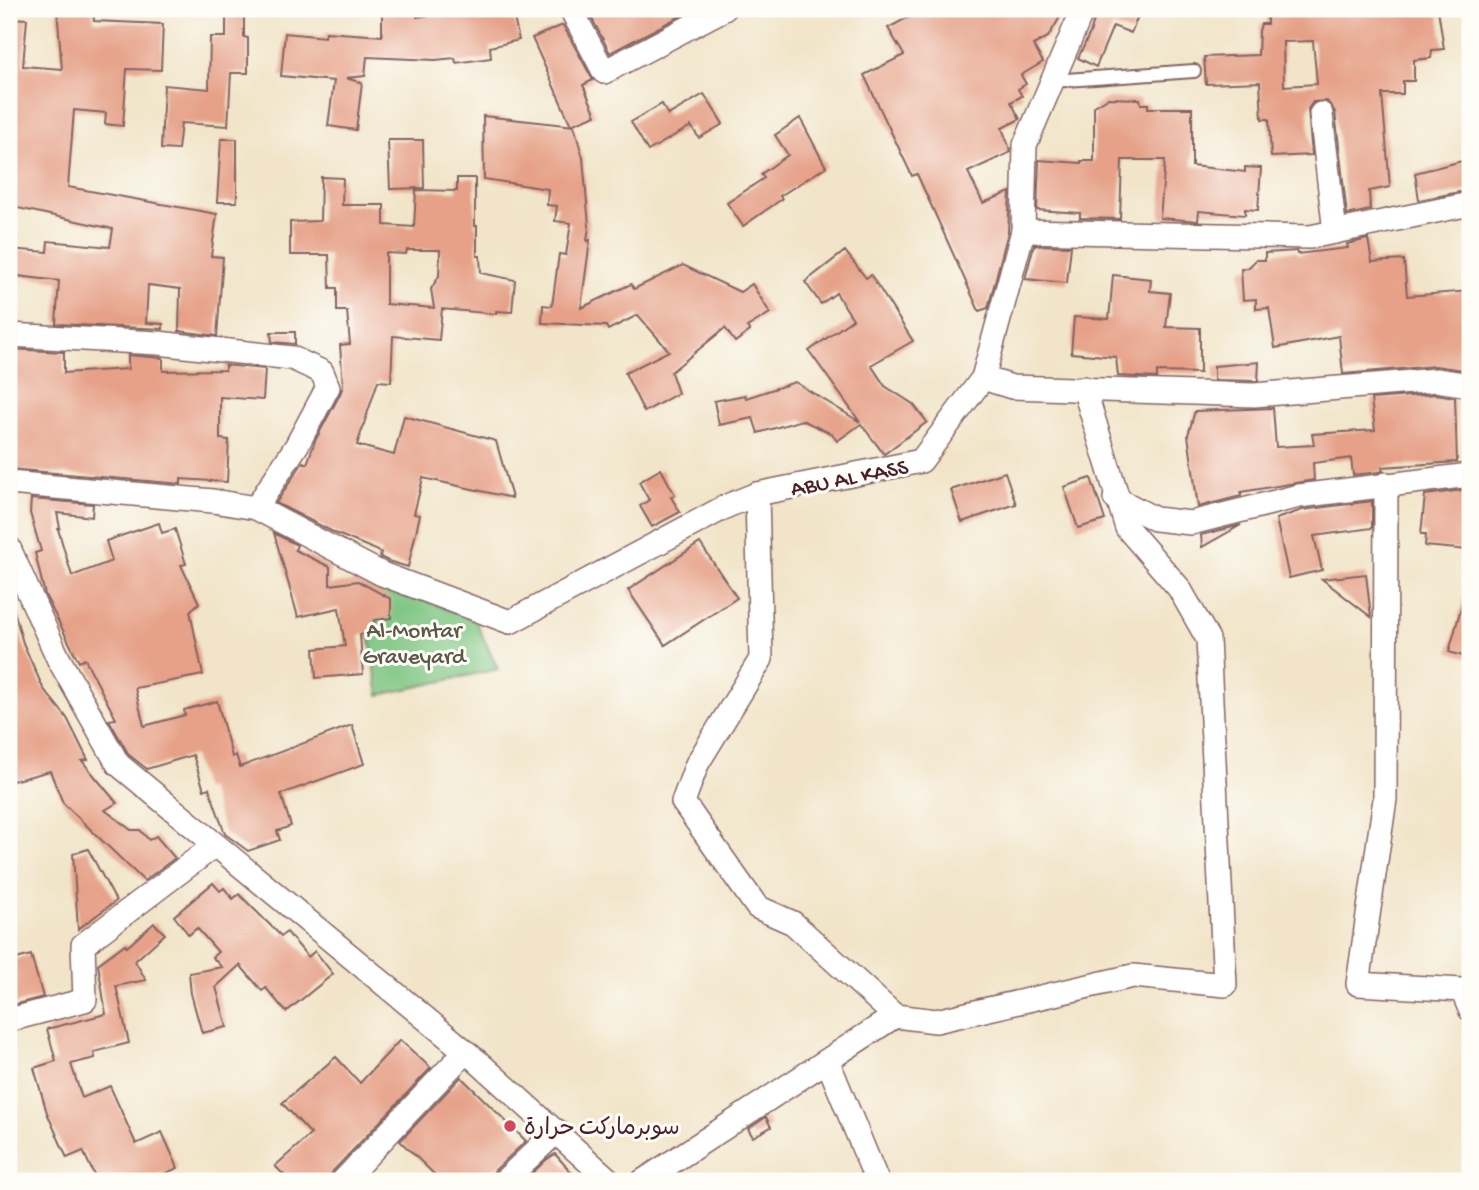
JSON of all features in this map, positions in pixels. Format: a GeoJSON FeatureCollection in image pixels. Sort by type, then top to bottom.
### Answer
{"type":"FeatureCollection","features":[{"type":"Feature","properties":{"kind":"street"},"geometry":{"type":"LineString","coordinates":[[571,9],[604,72],[724,9]]}},
{"type":"Feature","properties":{"kind":"street"},"geometry":{"type":"LineString","coordinates":[[1083,9],[1025,145],[1023,232],[983,378],[1012,387],[1254,395],[1436,380],[1470,385]]}},
{"type":"Feature","properties":{"kind":"street"},"geometry":{"type":"LineString","coordinates":[[1321,114],[1335,232]]}},
{"type":"Feature","properties":{"kind":"street"},"geometry":{"type":"LineString","coordinates":[[1023,232],[1310,237],[1470,204]]}},
{"type":"Feature","properties":{"kind":"street"},"geometry":{"type":"LineString","coordinates":[[9,335],[158,343],[292,358],[322,372],[328,387],[316,414],[256,508]]}},
{"type":"Feature","properties":{"kind":"street","name":"ABU AL KASS"},"geometry":{"type":"LineString","coordinates":[[9,483],[213,501],[256,508],[383,574],[510,622],[727,506],[757,494],[921,461],[983,378]]}},
{"type":"Feature","properties":{"kind":"street"},"geometry":{"type":"LineString","coordinates":[[757,494],[761,659],[697,764],[683,802],[757,907],[793,923],[895,1016],[936,1021],[1133,976],[1225,985],[1208,639],[1179,588],[1127,528],[1115,498],[1084,388]]}},
{"type":"Feature","properties":{"kind":"street"},"geometry":{"type":"LineString","coordinates":[[1115,498],[1155,519],[1191,523],[1299,496],[1470,475]]}},
{"type":"Feature","properties":{"kind":"street"},"geometry":{"type":"LineString","coordinates":[[1386,484],[1384,799],[1358,984],[1462,990],[1470,1009]]}},
{"type":"Feature","properties":{"kind":"street"},"geometry":{"type":"LineString","coordinates":[[9,548],[58,658],[118,764],[465,1052],[610,1181]]}},
{"type":"Feature","properties":{"kind":"street"},"geometry":{"type":"LineString","coordinates":[[9,1020],[85,1000],[83,945],[214,846]]}},
{"type":"Feature","properties":{"kind":"street"},"geometry":{"type":"LineString","coordinates":[[643,1181],[895,1016]]}},
{"type":"Feature","properties":{"kind":"street"},"geometry":{"type":"LineString","coordinates":[[343,1181],[465,1052]]}},
{"type":"Feature","properties":{"kind":"street"},"geometry":{"type":"LineString","coordinates":[[828,1062],[877,1181]]}},
{"type":"Feature","properties":{"kind":"street"},"geometry":{"type":"LineString","coordinates":[[504,1181],[557,1132]]}},
{"type":"Feature","properties":{"kind":"lane"},"geometry":{"type":"LineString","coordinates":[[1052,81],[1194,71]]}},
{"type":"Feature","properties":{"kind":"green space","name":"Al-Montar Graveyard"},"geometry":{"type":"Polygon","coordinates":[[[359,574],[475,620],[498,669],[379,695],[359,574]]]}},
{"type":"Feature","properties":{"kind":"building"},"geometry":{"type":"Polygon","coordinates":[[[57,9],[93,9],[94,21],[163,24],[161,70],[127,69],[123,126],[105,124],[106,113],[74,110],[68,187],[217,214],[211,256],[223,257],[217,336],[179,331],[180,289],[148,285],[146,323],[163,324],[163,329],[56,324],[59,281],[9,275],[9,249],[47,252],[48,241],[110,247],[113,229],[9,206],[9,18],[27,19],[23,66],[62,69],[57,9]]]}},
{"type":"Feature","properties":{"kind":"building"},"geometry":{"type":"Polygon","coordinates":[[[226,9],[244,9],[244,37],[248,38],[248,73],[231,73],[228,126],[181,123],[178,150],[161,149],[164,85],[209,89],[210,37],[226,37],[226,9]]]}},
{"type":"Feature","properties":{"kind":"building"},"geometry":{"type":"Polygon","coordinates":[[[382,9],[417,9],[417,17],[471,9],[512,9],[519,40],[490,47],[491,58],[456,63],[455,58],[435,60],[367,57],[365,76],[346,78],[362,83],[356,130],[328,126],[334,81],[281,76],[285,33],[325,37],[326,32],[382,36],[382,9]]]}},
{"type":"Feature","properties":{"kind":"building"},"geometry":{"type":"Polygon","coordinates":[[[587,9],[694,9],[610,53],[587,9]]]}},
{"type":"Feature","properties":{"kind":"building"},"geometry":{"type":"Polygon","coordinates":[[[924,9],[1065,9],[1048,37],[1033,45],[1043,62],[1021,75],[1026,84],[1018,89],[1022,96],[1011,102],[1020,119],[1002,128],[1011,152],[968,172],[983,203],[1010,192],[1008,232],[988,308],[979,311],[917,174],[912,176],[864,75],[904,55],[888,28],[924,9]]]}},
{"type":"Feature","properties":{"kind":"building"},"geometry":{"type":"Polygon","coordinates":[[[1097,9],[1141,9],[1131,33],[1113,26],[1096,67],[1078,58],[1091,31],[1097,9]]]}},
{"type":"Feature","properties":{"kind":"building"},"geometry":{"type":"Polygon","coordinates":[[[1267,9],[1438,9],[1444,49],[1432,50],[1431,58],[1414,60],[1414,81],[1403,81],[1403,94],[1382,94],[1390,187],[1369,191],[1370,210],[1347,215],[1335,112],[1327,101],[1313,102],[1308,109],[1312,155],[1271,157],[1269,119],[1262,119],[1260,82],[1206,84],[1204,57],[1258,55],[1261,24],[1267,24],[1267,9]],[[1313,41],[1283,42],[1284,86],[1317,84],[1313,41]]]}},
{"type":"Feature","properties":{"kind":"building"},"geometry":{"type":"Polygon","coordinates":[[[563,25],[593,80],[583,85],[596,115],[571,125],[532,38],[563,25]]]}},
{"type":"Feature","properties":{"kind":"building"},"geometry":{"type":"Polygon","coordinates":[[[704,94],[723,124],[699,138],[691,126],[648,151],[631,122],[662,104],[668,115],[704,94]]]}},
{"type":"Feature","properties":{"kind":"building"},"geometry":{"type":"Polygon","coordinates":[[[1108,98],[1140,99],[1141,104],[1148,104],[1148,108],[1192,108],[1192,166],[1245,172],[1245,167],[1261,168],[1258,210],[1245,209],[1245,215],[1199,211],[1198,221],[1160,218],[1165,160],[1122,160],[1120,219],[1080,218],[1080,213],[1037,210],[1039,160],[1081,163],[1094,161],[1094,106],[1108,98]]]}},
{"type":"Feature","properties":{"kind":"building"},"geometry":{"type":"Polygon","coordinates":[[[483,116],[574,126],[583,158],[589,226],[587,241],[590,240],[581,308],[631,284],[634,289],[683,265],[740,292],[752,284],[770,313],[747,327],[750,331],[735,342],[725,328],[671,372],[678,393],[644,412],[625,373],[669,351],[638,315],[608,330],[606,326],[542,323],[543,305],[552,306],[559,254],[566,255],[571,223],[555,221],[557,206],[547,205],[548,189],[484,179],[483,116]]]}},
{"type":"Feature","properties":{"kind":"building"},"geometry":{"type":"Polygon","coordinates":[[[800,118],[826,167],[780,196],[782,199],[743,226],[727,203],[764,178],[761,174],[788,155],[775,135],[800,118]]]}},
{"type":"Feature","properties":{"kind":"building"},"geometry":{"type":"Polygon","coordinates":[[[221,139],[237,139],[237,202],[217,202],[221,139]]]}},
{"type":"Feature","properties":{"kind":"building"},"geometry":{"type":"Polygon","coordinates":[[[388,140],[423,140],[424,188],[390,189],[388,140]]]}},
{"type":"Feature","properties":{"kind":"building"},"geometry":{"type":"Polygon","coordinates":[[[1470,159],[1470,190],[1419,200],[1415,173],[1470,159]]]}},
{"type":"Feature","properties":{"kind":"building"},"geometry":{"type":"Polygon","coordinates":[[[321,177],[343,178],[342,205],[384,205],[384,225],[414,227],[416,190],[457,191],[457,178],[475,178],[475,226],[481,273],[515,280],[512,312],[496,311],[496,314],[442,309],[439,340],[393,336],[391,382],[378,381],[357,445],[394,455],[404,416],[496,441],[512,498],[423,478],[414,514],[420,515],[408,567],[388,561],[380,557],[381,552],[335,533],[276,503],[303,462],[307,464],[315,441],[340,394],[343,386],[340,345],[350,344],[347,311],[337,311],[337,288],[330,288],[329,255],[290,255],[290,222],[320,221],[321,177]],[[407,250],[406,254],[386,253],[386,304],[434,308],[431,289],[439,276],[440,250],[407,250]]]}},
{"type":"Feature","properties":{"kind":"building"},"geometry":{"type":"Polygon","coordinates":[[[1368,239],[1372,262],[1404,260],[1407,296],[1470,291],[1470,371],[1435,366],[1343,374],[1339,336],[1275,348],[1269,308],[1256,309],[1256,299],[1243,300],[1241,269],[1248,268],[1256,260],[1265,260],[1265,253],[1297,251],[1297,254],[1348,248],[1347,244],[1368,239]]]}},
{"type":"Feature","properties":{"kind":"building"},"geometry":{"type":"Polygon","coordinates":[[[1034,245],[1071,246],[1067,283],[1025,279],[1034,245]]]}},
{"type":"Feature","properties":{"kind":"building"},"geometry":{"type":"Polygon","coordinates":[[[845,251],[866,278],[871,275],[913,341],[871,365],[885,386],[913,404],[927,422],[884,454],[861,424],[837,441],[832,434],[802,420],[758,433],[753,418],[719,425],[714,401],[745,395],[746,398],[795,382],[860,422],[809,351],[853,319],[836,293],[821,304],[805,282],[845,251]]]}},
{"type":"Feature","properties":{"kind":"building"},"geometry":{"type":"Polygon","coordinates":[[[1113,275],[1151,279],[1150,291],[1170,293],[1166,327],[1200,328],[1200,373],[1157,372],[1157,378],[1118,376],[1116,357],[1071,353],[1074,317],[1109,319],[1113,275]]]}},
{"type":"Feature","properties":{"kind":"building"},"geometry":{"type":"Polygon","coordinates":[[[271,332],[295,332],[295,344],[272,342],[271,332]]]}},
{"type":"Feature","properties":{"kind":"building"},"geometry":{"type":"Polygon","coordinates":[[[9,349],[64,352],[64,373],[128,369],[128,355],[163,358],[163,371],[225,370],[225,365],[265,369],[263,400],[220,397],[220,439],[229,440],[227,482],[181,479],[181,484],[9,469],[9,349]]]}},
{"type":"Feature","properties":{"kind":"building"},"geometry":{"type":"Polygon","coordinates":[[[1259,362],[1258,381],[1214,380],[1214,366],[1259,362]]]}},
{"type":"Feature","properties":{"kind":"building"},"geometry":{"type":"Polygon","coordinates":[[[1436,394],[1455,397],[1457,462],[1382,467],[1383,471],[1353,475],[1351,458],[1313,463],[1314,480],[1241,492],[1241,496],[1198,507],[1188,435],[1195,411],[1273,408],[1276,447],[1314,445],[1312,434],[1375,430],[1371,399],[1436,394]]]}},
{"type":"Feature","properties":{"kind":"building"},"geometry":{"type":"Polygon","coordinates":[[[661,469],[675,495],[671,497],[680,512],[652,527],[640,506],[649,500],[639,482],[661,469]]]}},
{"type":"Feature","properties":{"kind":"building"},"geometry":{"type":"Polygon","coordinates":[[[1005,472],[1016,504],[962,522],[951,490],[1005,472]]]}},
{"type":"Feature","properties":{"kind":"building"},"geometry":{"type":"Polygon","coordinates":[[[1091,478],[1105,520],[1078,528],[1064,487],[1091,478]]]}},
{"type":"Feature","properties":{"kind":"building"},"geometry":{"type":"Polygon","coordinates":[[[1470,489],[1468,550],[1425,546],[1426,534],[1421,534],[1425,495],[1470,489]]]}},
{"type":"Feature","properties":{"kind":"building"},"geometry":{"type":"Polygon","coordinates":[[[31,499],[93,504],[92,517],[57,513],[58,529],[72,576],[112,561],[106,541],[159,523],[162,533],[175,529],[186,564],[181,565],[199,603],[190,611],[203,675],[135,688],[144,726],[185,715],[184,710],[217,701],[232,757],[236,755],[240,767],[352,725],[364,764],[281,794],[291,826],[277,831],[280,840],[248,851],[225,834],[209,788],[204,790],[193,755],[147,769],[129,755],[109,720],[116,719],[85,659],[79,662],[45,595],[35,553],[41,551],[30,513],[31,499]]]}},
{"type":"Feature","properties":{"kind":"building"},"geometry":{"type":"Polygon","coordinates":[[[1372,501],[1372,528],[1314,536],[1322,570],[1289,578],[1276,519],[1302,510],[1372,501]]]}},
{"type":"Feature","properties":{"kind":"building"},"geometry":{"type":"Polygon","coordinates":[[[1241,525],[1202,547],[1201,535],[1241,525]]]}},
{"type":"Feature","properties":{"kind":"building"},"geometry":{"type":"Polygon","coordinates":[[[274,533],[297,545],[295,550],[330,567],[330,585],[358,581],[391,599],[391,618],[374,620],[376,631],[360,635],[363,674],[316,678],[314,649],[345,646],[339,608],[298,617],[274,533]]]}},
{"type":"Feature","properties":{"kind":"building"},"geometry":{"type":"Polygon","coordinates":[[[700,543],[737,598],[665,645],[628,590],[700,543]]]}},
{"type":"Feature","properties":{"kind":"building"},"geometry":{"type":"Polygon","coordinates":[[[1366,574],[1371,617],[1322,579],[1366,574]]]}},
{"type":"Feature","properties":{"kind":"building"},"geometry":{"type":"Polygon","coordinates":[[[1465,593],[1470,594],[1470,658],[1449,652],[1465,593]]]}},
{"type":"Feature","properties":{"kind":"building"},"geometry":{"type":"Polygon","coordinates":[[[13,607],[23,643],[43,688],[67,718],[88,760],[82,761],[117,803],[105,810],[131,830],[140,830],[149,840],[156,836],[175,858],[144,881],[63,803],[50,771],[9,782],[9,608],[13,607]]]}},
{"type":"Feature","properties":{"kind":"building"},"geometry":{"type":"Polygon","coordinates":[[[88,849],[116,901],[78,929],[73,854],[88,849]]]}},
{"type":"Feature","properties":{"kind":"building"},"geometry":{"type":"Polygon","coordinates":[[[213,883],[220,891],[224,888],[233,899],[239,894],[281,936],[287,932],[308,957],[315,951],[333,974],[286,1012],[266,988],[262,991],[240,965],[216,987],[227,1027],[202,1033],[191,994],[189,973],[222,967],[212,957],[218,952],[197,928],[189,935],[174,916],[213,883]]]}},
{"type":"Feature","properties":{"kind":"building"},"geometry":{"type":"Polygon","coordinates":[[[154,923],[165,934],[135,961],[146,980],[116,986],[129,1043],[94,1052],[95,1058],[71,1064],[82,1098],[110,1086],[136,1144],[162,1132],[178,1168],[147,1181],[97,1181],[83,1151],[67,1158],[47,1113],[34,1068],[56,1061],[47,1029],[106,1014],[98,964],[125,944],[127,947],[154,923]]]}},
{"type":"Feature","properties":{"kind":"building"},"geometry":{"type":"Polygon","coordinates":[[[31,955],[43,997],[9,1006],[9,961],[31,955]]]}},
{"type":"Feature","properties":{"kind":"building"},"geometry":{"type":"Polygon","coordinates":[[[400,1040],[431,1068],[333,1171],[329,1181],[290,1181],[275,1166],[311,1134],[282,1103],[336,1057],[360,1083],[400,1040]]]}},
{"type":"Feature","properties":{"kind":"building"},"geometry":{"type":"Polygon","coordinates":[[[461,1077],[526,1141],[494,1171],[490,1181],[441,1181],[400,1141],[461,1077]]]}},
{"type":"Feature","properties":{"kind":"building"},"geometry":{"type":"Polygon","coordinates":[[[766,1117],[771,1127],[753,1137],[748,1129],[766,1117]]]}},
{"type":"Feature","properties":{"kind":"building"},"geometry":{"type":"Polygon","coordinates":[[[555,1154],[579,1181],[524,1181],[546,1160],[555,1154]]]}},
{"type":"Feature","properties":{"kind":"place","name":"سوبرماركت حرارة"},"geometry":{"type":"Point","coordinates":[510,1126]}}]}
